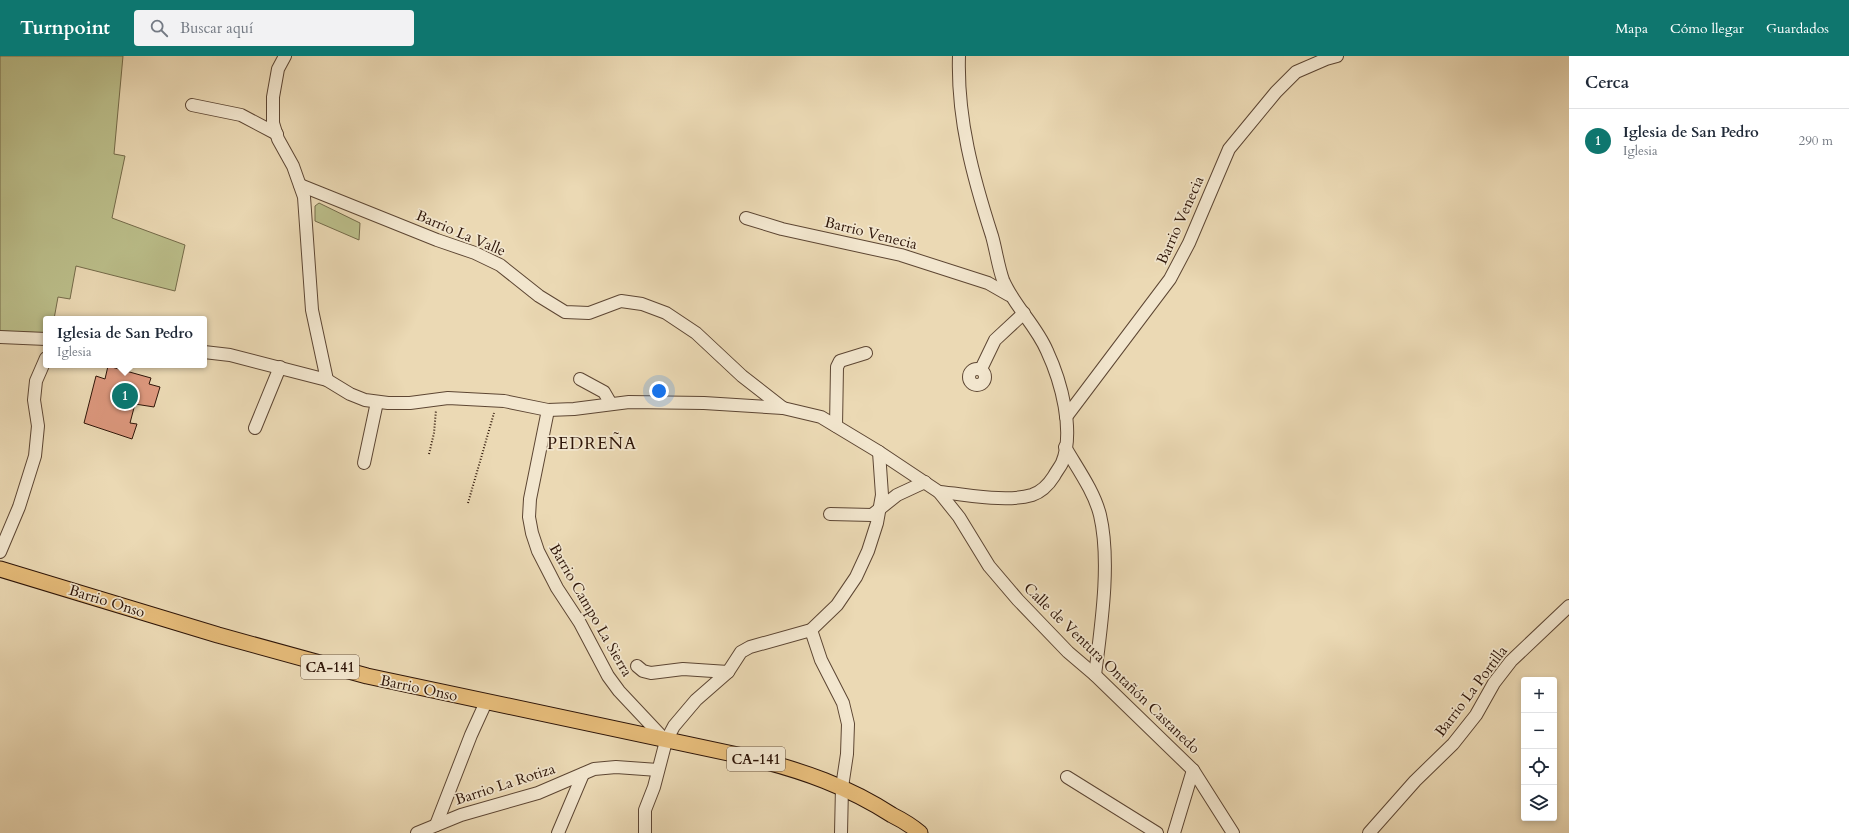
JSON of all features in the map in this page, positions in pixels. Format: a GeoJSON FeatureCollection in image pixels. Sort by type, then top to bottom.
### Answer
{"type":"FeatureCollection","features":[{"type":"Feature","properties":{"kind":"main road","name":"Barrio Onso"},"geometry":{"type":"LineString","coordinates":[[0,568],[319,664],[486,702],[752,758],[794,768],[842,787]]}},
{"type":"Feature","properties":{"kind":"main road","name":"CA-141"},"geometry":{"type":"LineString","coordinates":[[842,787],[883,808],[920,833]]}},
{"type":"Feature","properties":{"kind":"street"},"geometry":{"type":"LineString","coordinates":[[275,56],[278,69]]}},
{"type":"Feature","properties":{"kind":"street"},"geometry":{"type":"LineString","coordinates":[[285,56],[278,69],[273,97],[273,123],[293,166],[304,196],[312,310],[327,380]]}},
{"type":"Feature","properties":{"kind":"street","name":"Barrio Venecia"},"geometry":{"type":"LineString","coordinates":[[939,492],[1001,498],[1031,495],[1041,491],[1052,480],[1062,463],[1065,447],[1066,417],[1060,386],[1047,351],[1024,313],[1009,295],[1002,277],[968,154],[959,91],[959,56]]}},
{"type":"Feature","properties":{"kind":"street","name":"Barrio Venecia"},"geometry":{"type":"LineString","coordinates":[[1066,417],[1170,280],[1189,243],[1229,149],[1276,92],[1296,72],[1326,59],[1337,56]]}},
{"type":"Feature","properties":{"kind":"street"},"geometry":{"type":"LineString","coordinates":[[192,105],[241,115],[277,134]]}},
{"type":"Feature","properties":{"kind":"street","name":"Barrio La Valle"},"geometry":{"type":"LineString","coordinates":[[300,184],[437,240],[475,253],[500,265],[539,296],[565,312],[589,313],[621,301],[642,304],[666,312],[696,333],[742,376],[783,408]]}},
{"type":"Feature","properties":{"kind":"street","name":"Barrio Venecia"},"geometry":{"type":"LineString","coordinates":[[746,218],[782,230],[901,255],[988,283],[1009,295]]}},
{"type":"Feature","properties":{"kind":"street"},"geometry":{"type":"LineString","coordinates":[[981,369],[995,340],[1024,313]]}},
{"type":"Feature","properties":{"kind":"street"},"geometry":{"type":"LineString","coordinates":[[0,337],[43,340]]}},
{"type":"Feature","properties":{"kind":"street","name":"Calle de Ventura Ontañón Castanedo"},"geometry":{"type":"LineString","coordinates":[[207,352],[230,355],[327,380],[355,396],[377,402],[410,403],[448,398],[498,400],[548,410],[629,402],[704,403],[783,408],[821,417],[879,452],[939,492],[959,517],[989,566],[1018,600],[1068,652],[1095,674],[1193,770],[1233,833]]}},
{"type":"Feature","properties":{"kind":"street"},"geometry":{"type":"LineString","coordinates":[[836,426],[837,367],[840,361],[866,353]]}},
{"type":"Feature","properties":{"kind":"street"},"geometry":{"type":"LineString","coordinates":[[0,552],[19,507],[35,456],[38,426],[34,400],[36,381],[43,365]]}},
{"type":"Feature","properties":{"kind":"street"},"geometry":{"type":"LineString","coordinates":[[256,428],[280,367]]}},
{"type":"Feature","properties":{"kind":"street"},"geometry":{"type":"LineString","coordinates":[[580,379],[604,392],[611,404]]}},
{"type":"Feature","properties":{"kind":"street"},"geometry":{"type":"LineString","coordinates":[[364,463],[377,402]]}},
{"type":"Feature","properties":{"kind":"street","name":"Barrio Campo La Sierra"},"geometry":{"type":"LineString","coordinates":[[548,410],[530,499],[529,517],[534,539],[557,588],[580,622],[608,676],[666,741]]}},
{"type":"Feature","properties":{"kind":"street"},"geometry":{"type":"LineString","coordinates":[[1065,447],[1087,484],[1100,515],[1104,580],[1095,674]]}},
{"type":"Feature","properties":{"kind":"street"},"geometry":{"type":"LineString","coordinates":[[645,833],[645,810],[666,741],[674,726],[696,700],[728,672],[741,652],[750,647],[811,630],[838,605],[856,577],[868,551],[877,523],[882,495],[879,452]]}},
{"type":"Feature","properties":{"kind":"street"},"geometry":{"type":"LineString","coordinates":[[830,514],[872,515],[897,496],[925,482]]}},
{"type":"Feature","properties":{"kind":"street","name":"Barrio La Portilla"},"geometry":{"type":"LineString","coordinates":[[1370,833],[1415,781],[1453,744],[1476,715],[1494,683],[1511,661],[1569,606]]}},
{"type":"Feature","properties":{"kind":"street"},"geometry":{"type":"LineString","coordinates":[[811,630],[821,660],[843,703],[848,724],[847,754],[842,787],[841,833]]}},
{"type":"Feature","properties":{"kind":"street","name":"Barrio Campo La Sierra"},"geometry":{"type":"LineString","coordinates":[[637,666],[643,671],[651,673],[683,669],[728,672]]}},
{"type":"Feature","properties":{"kind":"street","name":"Barrio La Rotiza"},"geometry":{"type":"LineString","coordinates":[[436,825],[471,735],[486,702]]}},
{"type":"Feature","properties":{"kind":"street","name":"Barrio La Rotiza"},"geometry":{"type":"LineString","coordinates":[[418,833],[461,815],[538,793],[594,769],[616,767],[658,770]]}},
{"type":"Feature","properties":{"kind":"street"},"geometry":{"type":"LineString","coordinates":[[1174,833],[1193,770]]}},
{"type":"Feature","properties":{"kind":"street"},"geometry":{"type":"LineString","coordinates":[[558,833],[583,774]]}},
{"type":"Feature","properties":{"kind":"street"},"geometry":{"type":"LineString","coordinates":[[1067,777],[1157,833]]}},
{"type":"Feature","properties":{"kind":"path"},"geometry":{"type":"LineString","coordinates":[[429,454],[434,433],[437,399]]}},
{"type":"Feature","properties":{"kind":"path"},"geometry":{"type":"LineString","coordinates":[[468,503],[498,400]]}},
{"type":"Feature","properties":{"kind":"green space"},"geometry":{"type":"Polygon","coordinates":[[[0,56],[123,56],[114,154],[125,156],[112,218],[185,245],[175,291],[76,266],[70,299],[58,297],[55,316],[43,316],[43,333],[0,331],[0,56]]]}},
{"type":"Feature","properties":{"kind":"green space"},"geometry":{"type":"Polygon","coordinates":[[[319,203],[360,223],[359,240],[315,221],[315,206],[319,203]]]}},
{"type":"Feature","properties":{"kind":"building"},"geometry":{"type":"Polygon","coordinates":[[[108,368],[115,368],[151,378],[149,384],[160,387],[154,407],[135,404],[130,423],[137,424],[132,439],[84,423],[96,376],[105,379],[108,368]]]}},
{"type":"Feature","properties":{"kind":"place","name":"Iglesia de San Pedro"},"geometry":{"type":"Point","coordinates":[125,396]}},
{"type":"Feature","properties":{"kind":"district","name":"PEDREÑA"},"geometry":{"type":"Point","coordinates":[592,443]}}]}
